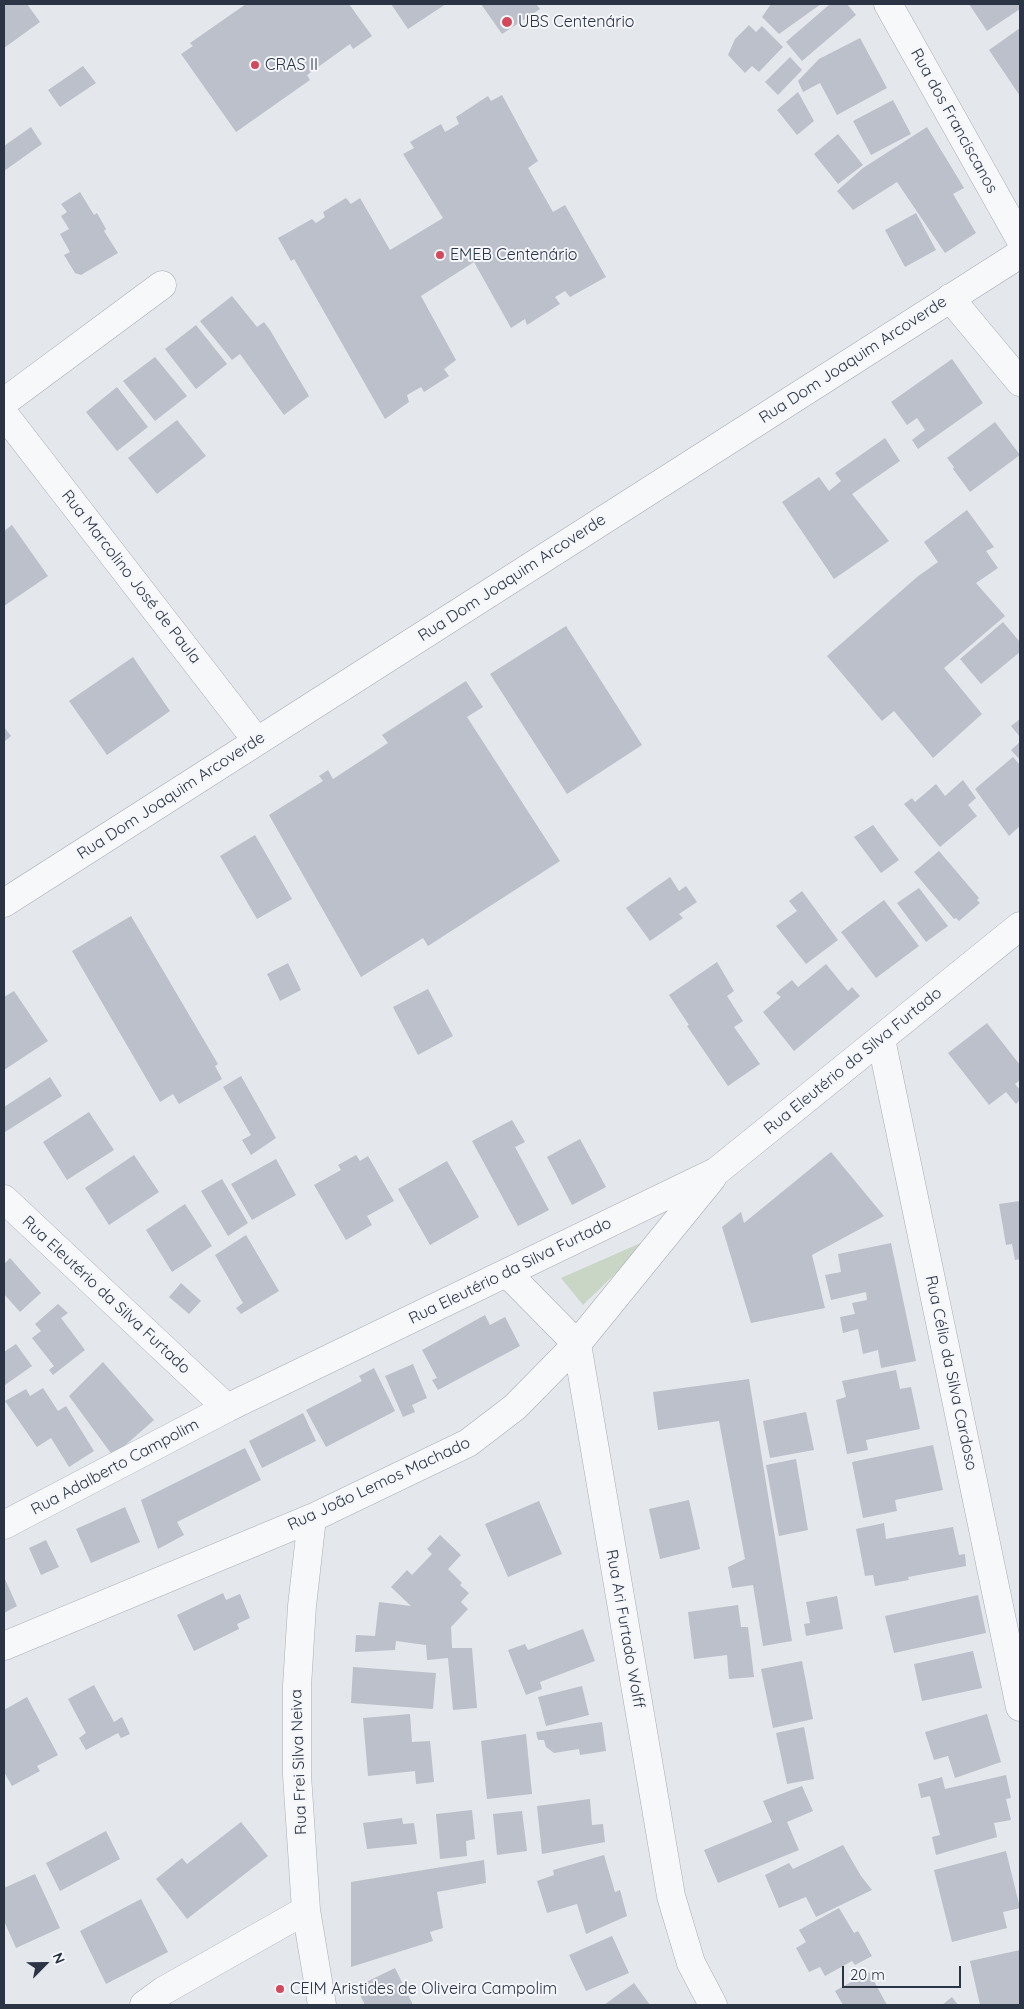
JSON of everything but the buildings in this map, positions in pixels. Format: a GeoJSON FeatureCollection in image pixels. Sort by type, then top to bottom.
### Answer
{"type":"FeatureCollection","features":[{"type":"Feature","properties":{"kind":"street","name":"Rua dos Franciscanos"},"geometry":{"type":"LineString","coordinates":[[888,4],[1020,239]]}},
{"type":"Feature","properties":{"kind":"street","name":"Rua Dom Joaquim Arcoverde"},"geometry":{"type":"LineString","coordinates":[[4,903],[1020,254]]}},
{"type":"Feature","properties":{"kind":"street"},"geometry":{"type":"LineString","coordinates":[[4,402],[162,285]]}},
{"type":"Feature","properties":{"kind":"street"},"geometry":{"type":"LineString","coordinates":[[950,298],[1020,382]]}},
{"type":"Feature","properties":{"kind":"street","name":"Rua Marcolino José de Paula"},"geometry":{"type":"LineString","coordinates":[[4,414],[258,741]]}},
{"type":"Feature","properties":{"kind":"street","name":"Rua Eleutério da Silva Furtado"},"geometry":{"type":"LineString","coordinates":[[4,1199],[227,1408],[717,1171],[1020,926]]}},
{"type":"Feature","properties":{"kind":"street","name":"Rua Célio da Silva Cardoso"},"geometry":{"type":"LineString","coordinates":[[881,1039],[1012,1629],[1020,1707]]}},
{"type":"Feature","properties":{"kind":"street","name":"Rua João Lemos Machado"},"geometry":{"type":"LineString","coordinates":[[4,1646],[312,1518],[468,1443],[515,1407],[577,1344],[717,1171]]}},
{"type":"Feature","properties":{"kind":"street"},"geometry":{"type":"LineString","coordinates":[[507,1273],[577,1344]]}},
{"type":"Feature","properties":{"kind":"street","name":"Rua Ari Furtado Wolff"},"geometry":{"type":"LineString","coordinates":[[577,1344],[671,1896],[691,1963],[713,2005]]}},
{"type":"Feature","properties":{"kind":"street","name":"Rua Adalberto Campolim"},"geometry":{"type":"LineString","coordinates":[[4,1525],[227,1408]]}},
{"type":"Feature","properties":{"kind":"street","name":"Rua Frei Silva Neiva"},"geometry":{"type":"LineString","coordinates":[[312,1518],[302,1606],[297,1686],[297,1775],[306,1910],[322,2005]]}},
{"type":"Feature","properties":{"kind":"street"},"geometry":{"type":"LineString","coordinates":[[144,2005],[163,1991],[306,1910]]}},
{"type":"Feature","properties":{"kind":"green space"},"geometry":{"type":"Polygon","coordinates":[[[652,1238],[583,1305],[561,1278],[652,1238]]]}},
{"type":"Feature","properties":{"kind":"place","name":"UBS Centenário"},"geometry":{"type":"Point","coordinates":[507,22]}},
{"type":"Feature","properties":{"kind":"place","name":"CRAS II"},"geometry":{"type":"Point","coordinates":[255,65]}},
{"type":"Feature","properties":{"kind":"place","name":"EMEB Centenário"},"geometry":{"type":"Point","coordinates":[440,255]}},
{"type":"Feature","properties":{"kind":"place","name":"CEIM Aristides de Oliveira Campolim"},"geometry":{"type":"Point","coordinates":[280,1989]}}]}
